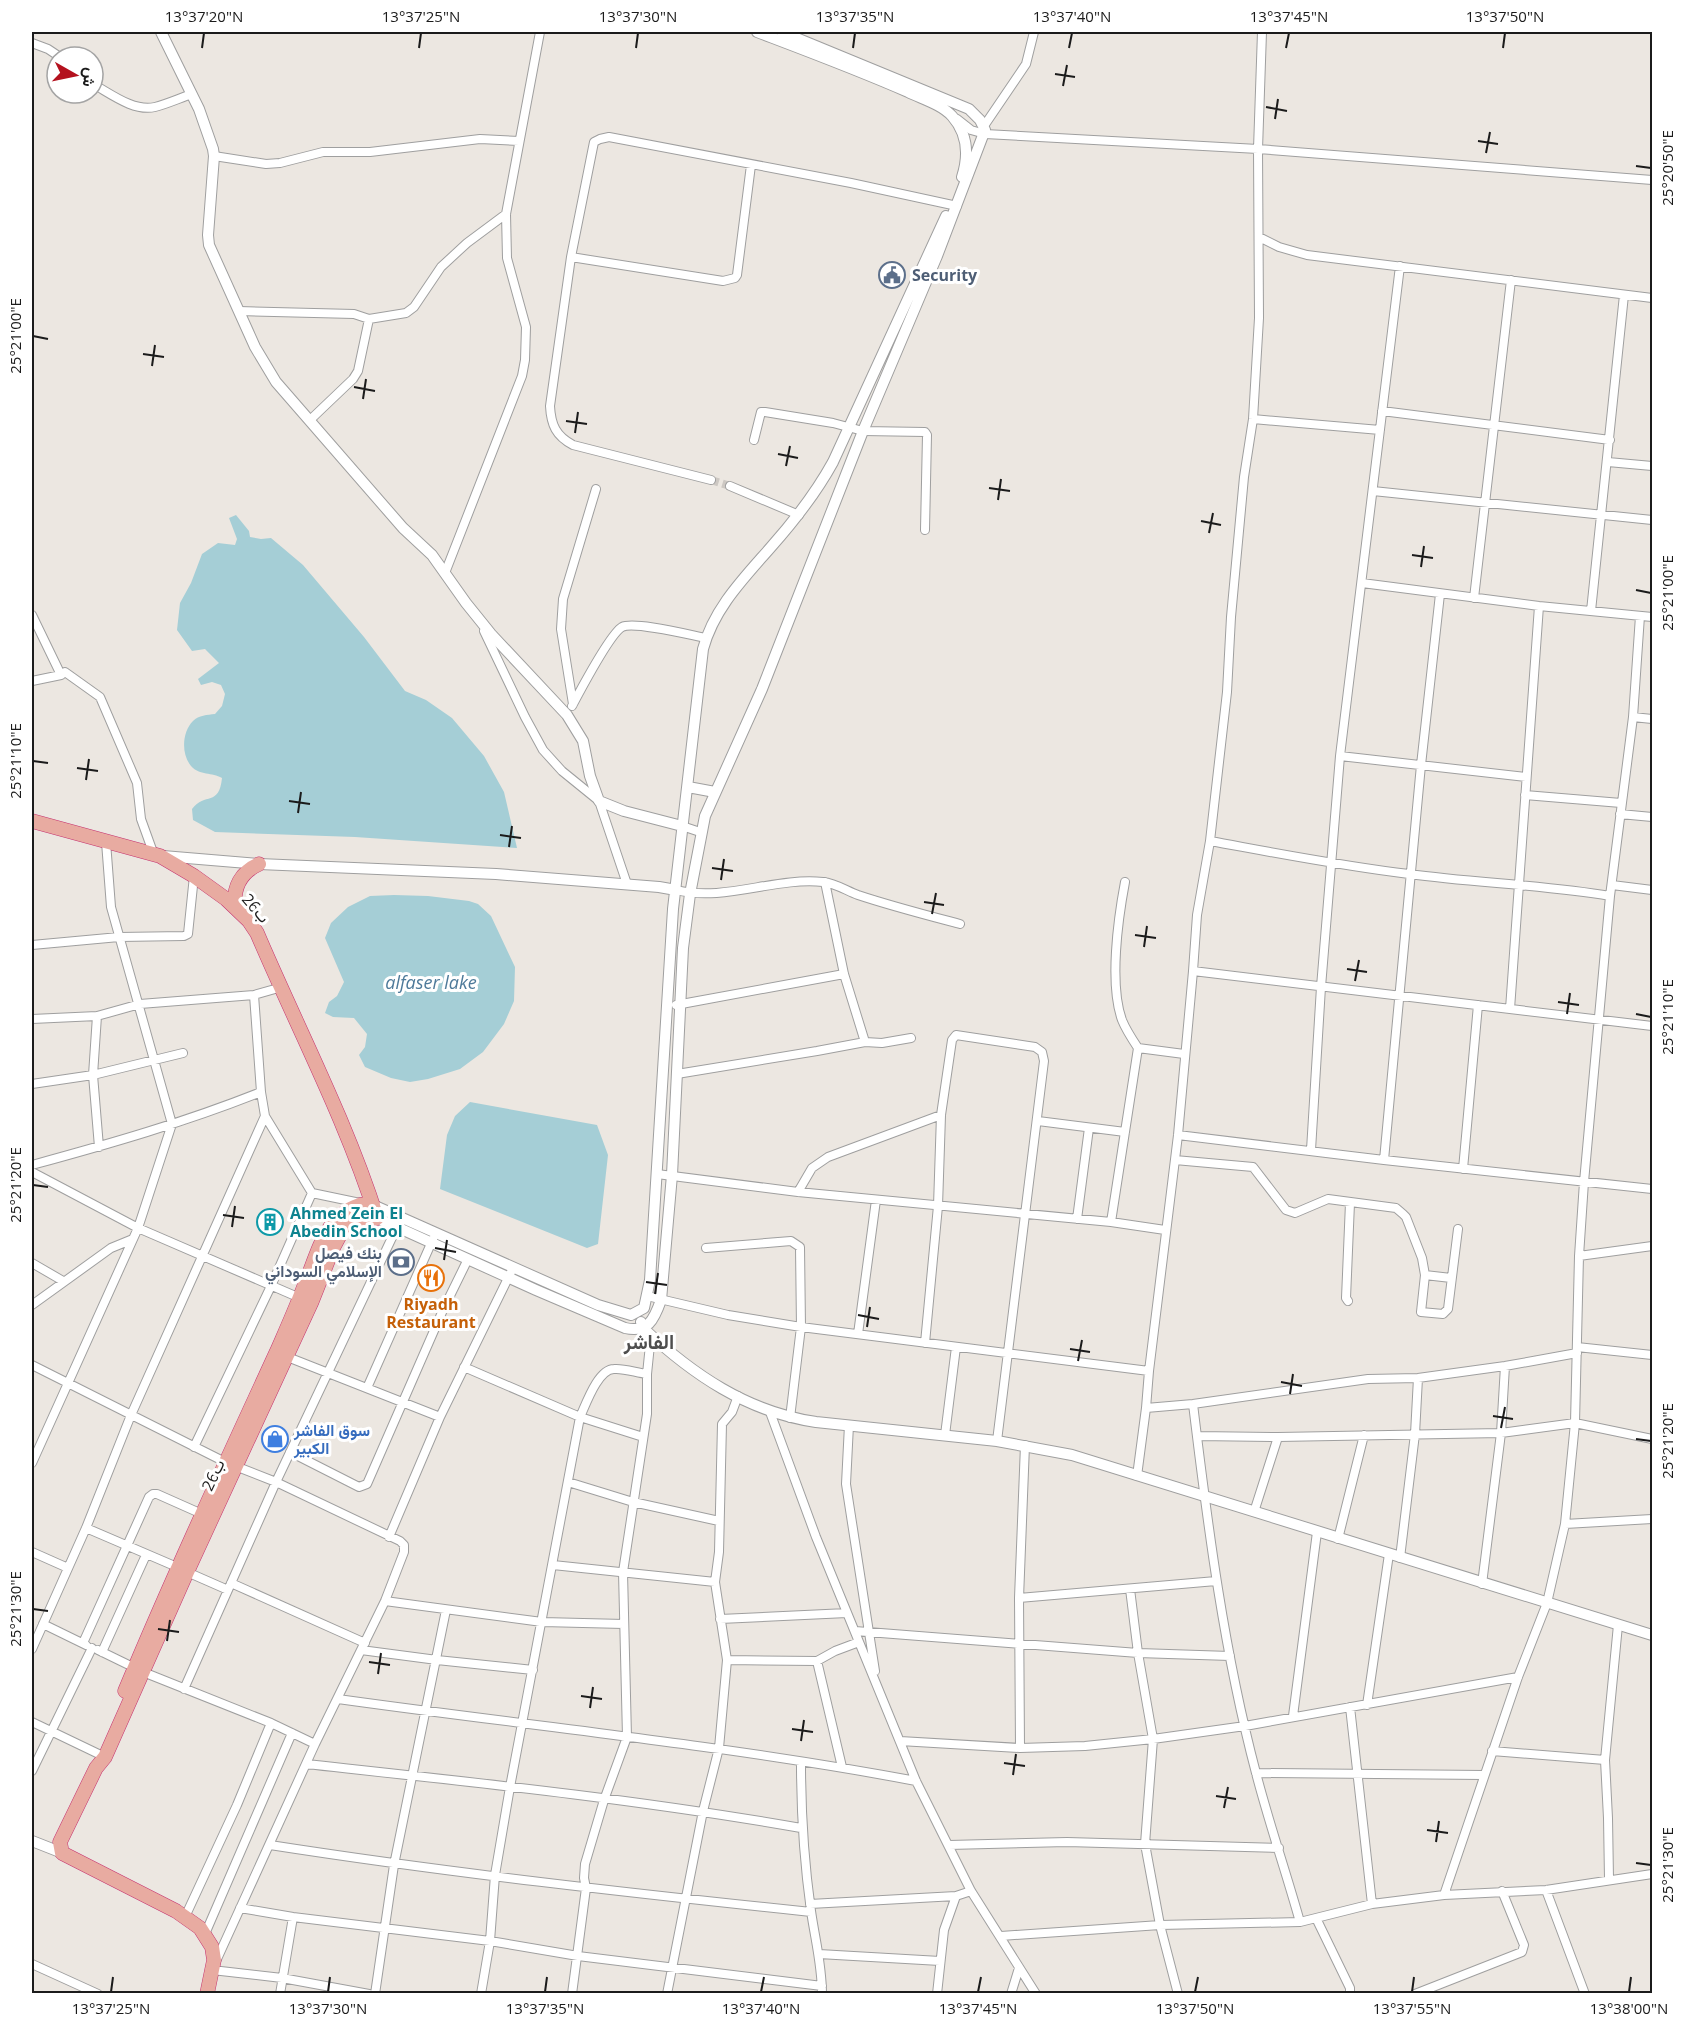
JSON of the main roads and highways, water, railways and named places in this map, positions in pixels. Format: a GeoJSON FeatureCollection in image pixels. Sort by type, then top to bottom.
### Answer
{"type":"FeatureCollection","features":[{"type":"Feature","properties":{"kind":"highway","name":"26ب"},"geometry":{"type":"LineString","coordinates":[[32,821],[157,856],[194,876],[236,907],[254,926],[359,1166],[369,1211]]}},
{"type":"Feature","properties":{"kind":"highway"},"geometry":{"type":"LineString","coordinates":[[236,907],[234,898],[239,880],[251,867],[260,864]]}},
{"type":"Feature","properties":{"kind":"highway","name":"26ب"},"geometry":{"type":"LineString","coordinates":[[207,1994],[214,1960],[212,1947],[205,1934],[185,1917],[60,1852],[61,1839],[102,1756],[230,1465],[318,1251],[332,1226],[348,1211],[369,1211]]}},
{"type":"Feature","properties":{"kind":"highway","name":"26ب"},"geometry":{"type":"LineString","coordinates":[[182,1570],[202,1514],[230,1465],[285,1356],[312,1301],[340,1235],[369,1211]]}},
{"type":"Feature","properties":{"kind":"water"},"geometry":{"type":"Polygon","coordinates":[[[236,515],[249,531],[250,537],[271,538],[303,565],[364,637],[405,691],[426,700],[452,718],[484,756],[504,792],[517,848],[355,837],[215,832],[193,820],[192,809],[218,793],[222,778],[198,771],[191,766],[184,749],[185,737],[189,726],[195,719],[215,714],[222,706],[225,694],[221,685],[212,682],[201,685],[198,679],[219,663],[205,649],[192,651],[177,630],[180,603],[191,583],[202,554],[218,543],[235,545],[237,539],[229,518],[236,515]]]}},
{"type":"Feature","properties":{"kind":"water","name":"alfaser lake"},"geometry":{"type":"Polygon","coordinates":[[[370,896],[428,896],[478,904],[491,916],[515,967],[514,1001],[504,1024],[483,1052],[460,1069],[410,1082],[391,1078],[365,1067],[359,1055],[365,1047],[367,1034],[354,1018],[333,1017],[325,1013],[329,1002],[337,996],[344,982],[325,938],[331,923],[348,907],[370,896]]]}},
{"type":"Feature","properties":{"kind":"water"},"geometry":{"type":"Polygon","coordinates":[[[470,1102],[597,1125],[608,1155],[598,1244],[587,1248],[440,1189],[447,1135],[455,1116],[470,1102]]]}},
{"type":"Feature","properties":{"kind":"tunnel"},"geometry":{"type":"LineString","coordinates":[[711,480],[730,486]]}},
{"type":"Feature","properties":{"kind":"place","name":"Security"},"geometry":{"type":"Point","coordinates":[892,275]}},
{"type":"Feature","properties":{"kind":"place","name":"Ahmed Zein El Abedin School"},"geometry":{"type":"Point","coordinates":[270,1222]}},
{"type":"Feature","properties":{"kind":"place","name":"بنك فيصل الإسلامي السوداني"},"geometry":{"type":"Point","coordinates":[401,1262]}},
{"type":"Feature","properties":{"kind":"place","name":"Riyadh Restaurant"},"geometry":{"type":"Point","coordinates":[431,1278]}},
{"type":"Feature","properties":{"kind":"place","name":"سوق الفاشر الكبير"},"geometry":{"type":"Point","coordinates":[275,1439]}},
{"type":"Feature","properties":{"kind":"district","name":"الفاشر"},"geometry":{"type":"Point","coordinates":[649,1341]}}]}
